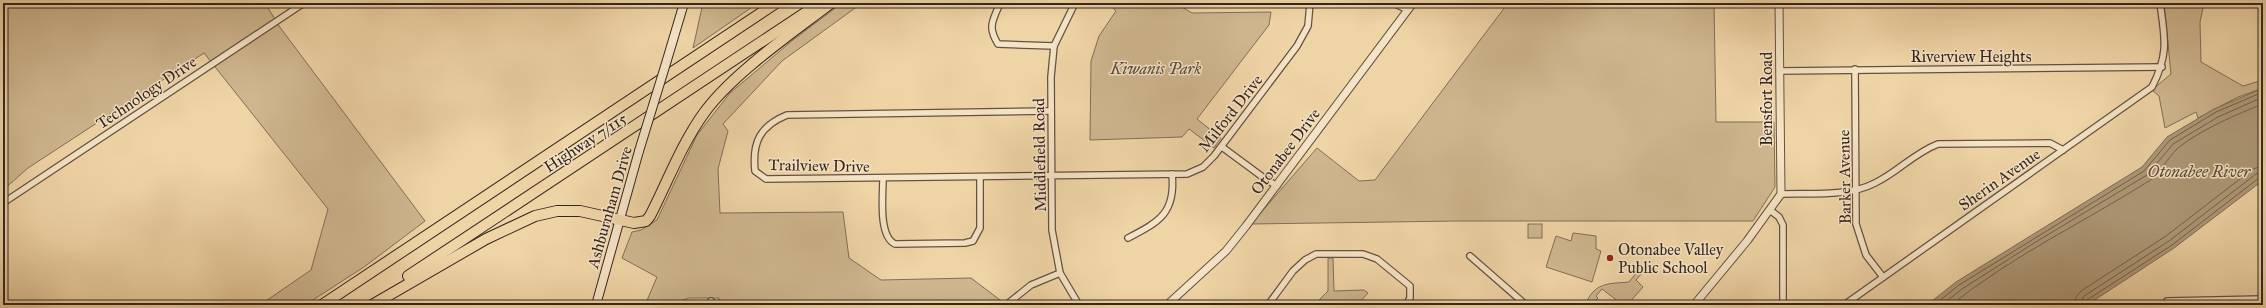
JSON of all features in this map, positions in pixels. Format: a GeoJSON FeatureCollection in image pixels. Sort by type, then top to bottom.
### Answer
{"type":"FeatureCollection","features":[{"type":"Feature","properties":{"kind":"highway","name":"Highway 7/115"},"geometry":{"type":"LineString","coordinates":[[322,305],[776,3]]}},
{"type":"Feature","properties":{"kind":"highway","name":"Highway 7/115"},"geometry":{"type":"LineString","coordinates":[[365,305],[428,268],[821,3]]}},
{"type":"Feature","properties":{"kind":"highway"},"geometry":{"type":"LineString","coordinates":[[428,268],[486,238],[535,216],[557,211],[580,211],[634,223],[648,219],[678,156],[705,111],[729,86],[756,62],[830,3]]}},
{"type":"Feature","properties":{"kind":"highway"},"geometry":{"type":"LineString","coordinates":[[372,305],[396,287]]}},
{"type":"Feature","properties":{"kind":"main road","name":"Ashburnham Drive"},"geometry":{"type":"LineString","coordinates":[[596,305],[684,3]]}},
{"type":"Feature","properties":{"kind":"street","name":"Technology Drive"},"geometry":{"type":"LineString","coordinates":[[3,203],[304,3]]}},
{"type":"Feature","properties":{"kind":"street"},"geometry":{"type":"LineString","coordinates":[[1000,3],[991,28],[991,33],[998,44],[1054,46]]}},
{"type":"Feature","properties":{"kind":"street","name":"Middlefield Road"},"geometry":{"type":"LineString","coordinates":[[1074,3],[1054,46],[1051,111],[1052,230],[1060,273],[1079,305]]}},
{"type":"Feature","properties":{"kind":"street","name":"Milford Drive"},"geometry":{"type":"LineString","coordinates":[[1052,175],[1187,174],[1203,167],[1222,147],[1304,36],[1308,26],[1310,3]]}},
{"type":"Feature","properties":{"kind":"street"},"geometry":{"type":"LineString","coordinates":[[1393,3],[1408,10]]}},
{"type":"Feature","properties":{"kind":"street","name":"Otonabee Drive"},"geometry":{"type":"LineString","coordinates":[[1167,305],[1226,251],[1277,186],[1413,3]]}},
{"type":"Feature","properties":{"kind":"street","name":"Bensfort Road"},"geometry":{"type":"LineString","coordinates":[[1779,3],[1781,194]]}},
{"type":"Feature","properties":{"kind":"street","name":"Sherin Avenue"},"geometry":{"type":"LineString","coordinates":[[1844,305],[2152,87],[2162,68],[2165,50],[2160,3]]}},
{"type":"Feature","properties":{"kind":"street","name":"Riverview Heights"},"geometry":{"type":"LineString","coordinates":[[1780,71],[2162,68]]}},
{"type":"Feature","properties":{"kind":"street","name":"Barker Avenue"},"geometry":{"type":"LineString","coordinates":[[1855,70],[1857,190],[1856,224],[1861,245],[1866,255],[1883,277]]}},
{"type":"Feature","properties":{"kind":"street","name":"Trailview Drive"},"geometry":{"type":"LineString","coordinates":[[1051,111],[801,113],[787,115],[772,121],[762,132],[756,145],[754,158],[755,171],[766,179],[1052,175]]}},
{"type":"Feature","properties":{"kind":"street"},"geometry":{"type":"LineString","coordinates":[[1694,305],[1770,210],[1781,194],[1857,190],[1876,183],[1925,149],[1938,144],[2050,142],[2063,150]]}},
{"type":"Feature","properties":{"kind":"street"},"geometry":{"type":"LineString","coordinates":[[1222,147],[1277,186]]}},
{"type":"Feature","properties":{"kind":"street"},"geometry":{"type":"LineString","coordinates":[[1128,238],[1162,218],[1166,212],[1172,194],[1172,174]]}},
{"type":"Feature","properties":{"kind":"street"},"geometry":{"type":"LineString","coordinates":[[883,178],[884,232],[890,242],[895,244],[965,243],[973,241],[980,228],[980,177]]}},
{"type":"Feature","properties":{"kind":"street"},"geometry":{"type":"LineString","coordinates":[[1770,210],[1779,217],[1783,225],[1783,305]]}},
{"type":"Feature","properties":{"kind":"street"},"geometry":{"type":"LineString","coordinates":[[1268,305],[1292,270],[1316,254],[1363,254],[1377,259],[1410,286],[1410,298],[1406,305]]}},
{"type":"Feature","properties":{"kind":"street"},"geometry":{"type":"LineString","coordinates":[[1470,256],[1526,305]]}},
{"type":"Feature","properties":{"kind":"street"},"geometry":{"type":"LineString","coordinates":[[1006,305],[1031,285],[1060,273]]}},
{"type":"Feature","properties":{"kind":"street"},"geometry":{"type":"LineString","coordinates":[[2167,303],[2238,302],[2263,299]]}},
{"type":"Feature","properties":{"kind":"green space"},"geometry":{"type":"Polygon","coordinates":[[[3,3],[265,3],[279,26],[425,221],[364,267],[305,305],[260,305],[311,270],[328,209],[204,53],[28,168],[3,190],[3,3]]]}},
{"type":"Feature","properties":{"kind":"green space"},"geometry":{"type":"Polygon","coordinates":[[[703,3],[758,3],[693,48],[703,3]]]}},
{"type":"Feature","properties":{"kind":"green space"},"geometry":{"type":"Polygon","coordinates":[[[842,3],[862,3],[782,61],[723,124],[728,131],[718,169],[720,213],[843,212],[849,258],[881,280],[971,278],[1000,300],[997,305],[719,305],[719,298],[689,298],[675,303],[675,305],[645,305],[657,277],[622,258],[632,232],[641,230],[657,220],[697,135],[730,93],[793,40],[842,3]]]}},
{"type":"Feature","properties":{"kind":"green space","name":"Kiwanis Park"},"geometry":{"type":"Polygon","coordinates":[[[1108,3],[1175,3],[1192,13],[1271,12],[1269,25],[1197,119],[1221,138],[1214,148],[1189,129],[1182,137],[1090,140],[1091,61],[1099,36],[1116,11],[1108,3]]]}},
{"type":"Feature","properties":{"kind":"green space"},"geometry":{"type":"Polygon","coordinates":[[[1508,3],[1714,3],[1716,122],[1774,122],[1775,187],[1753,221],[1457,221],[1251,224],[1317,148],[1359,181],[1375,180],[1508,3]]]}},
{"type":"Feature","properties":{"kind":"green space"},"geometry":{"type":"Polygon","coordinates":[[[2164,3],[2204,3],[2200,22],[2201,62],[2243,86],[2263,80],[2263,88],[2238,97],[2198,118],[2196,112],[2165,128],[2159,96],[2152,90],[2171,74],[2164,3]]]}},
{"type":"Feature","properties":{"kind":"green space"},"geometry":{"type":"Polygon","coordinates":[[[1528,224],[1542,224],[1542,238],[1528,238],[1528,224]]]}},
{"type":"Feature","properties":{"kind":"green space"},"geometry":{"type":"Polygon","coordinates":[[[1573,233],[1596,236],[1596,249],[1601,251],[1592,282],[1546,267],[1556,236],[1571,241],[1573,233]]]}},
{"type":"Feature","properties":{"kind":"green space"},"geometry":{"type":"Polygon","coordinates":[[[1328,258],[1333,258],[1334,291],[1364,290],[1368,293],[1357,305],[1314,305],[1328,291],[1328,258]]]}},
{"type":"Feature","properties":{"kind":"green space"},"geometry":{"type":"Polygon","coordinates":[[[1640,268],[1643,272],[1636,280],[1643,287],[1627,305],[1623,305],[1602,289],[1596,296],[1598,298],[1593,303],[1595,305],[1585,305],[1589,297],[1598,288],[1608,284],[1629,282],[1640,268]]]}},
{"type":"Feature","properties":{"kind":"water","name":"Otonabee River"},"geometry":{"type":"Polygon","coordinates":[[[2263,88],[2262,181],[2174,248],[2087,305],[1927,305],[1956,282],[2142,167],[2167,137],[2214,109],[2263,88]]]}},
{"type":"Feature","properties":{"kind":"place","name":"Otonabee Valley Public School"},"geometry":{"type":"Point","coordinates":[1610,258]}}]}
